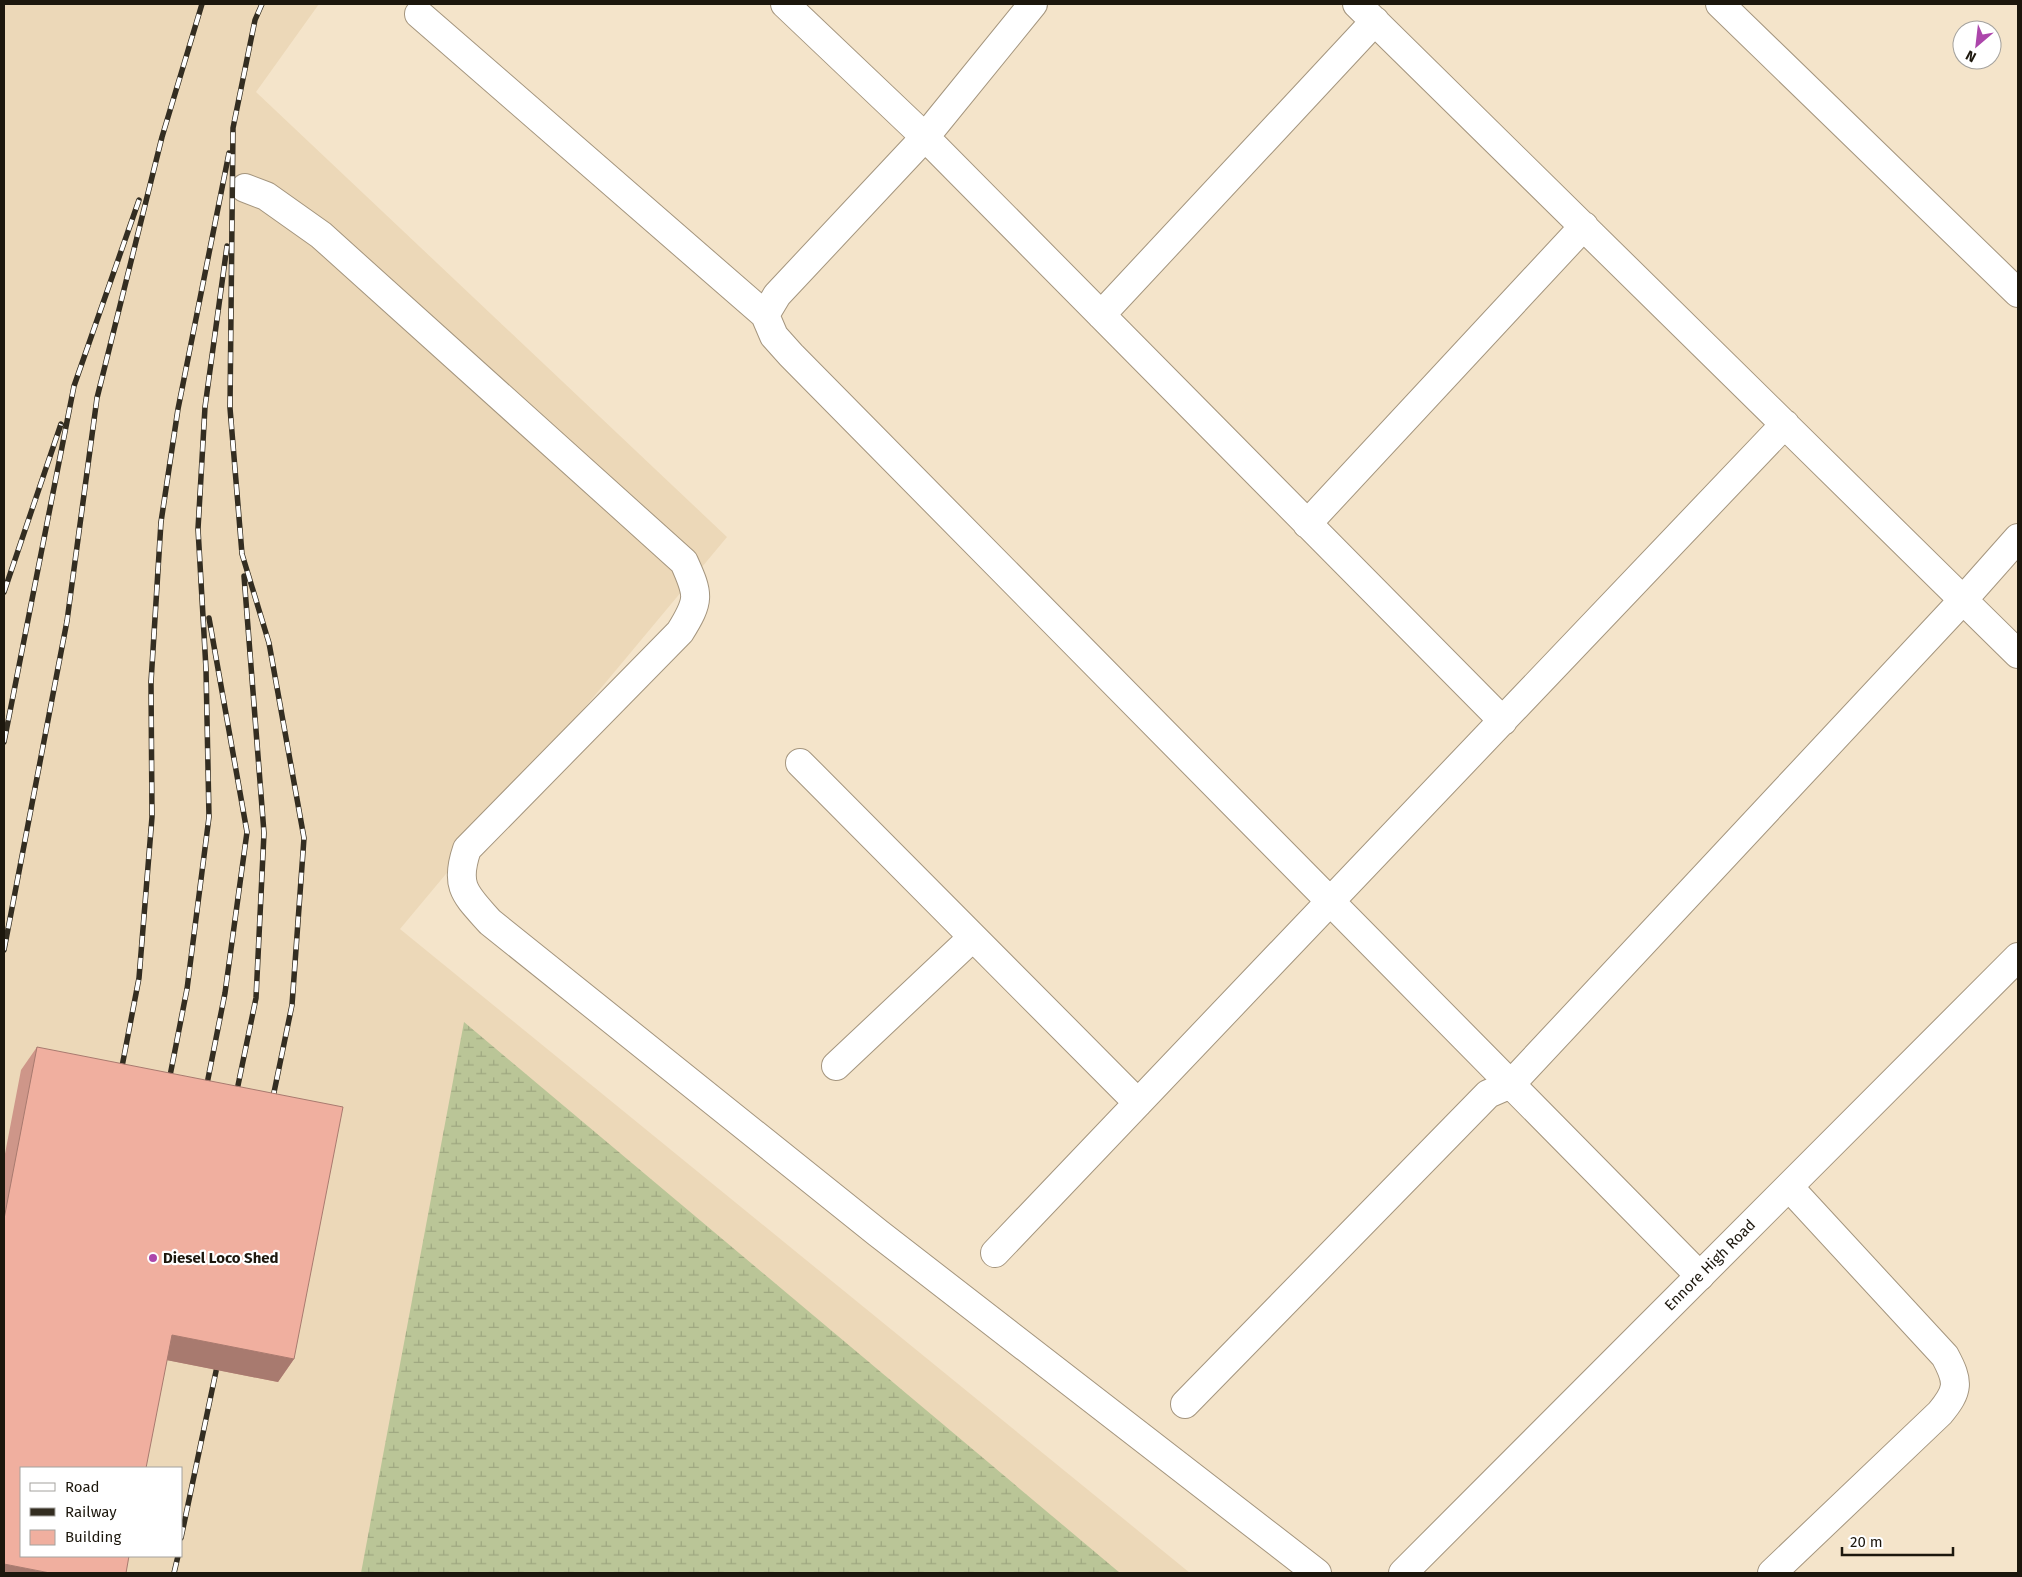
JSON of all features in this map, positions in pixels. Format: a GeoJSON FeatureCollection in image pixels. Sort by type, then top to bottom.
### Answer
{"type":"FeatureCollection","features":[{"type":"Feature","properties":{"kind":"street"},"geometry":{"type":"LineString","coordinates":[[785,4],[925,137],[1503,721]]}},
{"type":"Feature","properties":{"kind":"street"},"geometry":{"type":"LineString","coordinates":[[1720,4],[2018,293]]}},
{"type":"Feature","properties":{"kind":"street"},"geometry":{"type":"LineString","coordinates":[[765,315],[777,295],[925,137],[1027,6]]}},
{"type":"Feature","properties":{"kind":"street"},"geometry":{"type":"LineString","coordinates":[[1101,315],[1366,12],[2018,654]]}},
{"type":"Feature","properties":{"kind":"street"},"geometry":{"type":"LineString","coordinates":[[419,14],[765,315],[774,336],[791,355],[1700,1276]]}},
{"type":"Feature","properties":{"kind":"street"},"geometry":{"type":"LineString","coordinates":[[245,188],[266,196],[321,235],[684,562],[695,586],[695,608],[680,632],[467,849],[460,870],[466,895],[490,922],[847,1208],[1317,1573]]}},
{"type":"Feature","properties":{"kind":"street"},"geometry":{"type":"LineString","coordinates":[[1307,524],[1584,226]]}},
{"type":"Feature","properties":{"kind":"street"},"geometry":{"type":"LineString","coordinates":[[995,1253],[1785,424]]}},
{"type":"Feature","properties":{"kind":"street"},"geometry":{"type":"LineString","coordinates":[[1185,1404],[1488,1094],[1511,1084],[1963,600],[2018,538]]}},
{"type":"Feature","properties":{"kind":"street"},"geometry":{"type":"LineString","coordinates":[[800,763],[1138,1103]]}},
{"type":"Feature","properties":{"kind":"street"},"geometry":{"type":"LineString","coordinates":[[836,1066],[973,937]]}},
{"type":"Feature","properties":{"kind":"street","name":"Ennore High Road"},"geometry":{"type":"LineString","coordinates":[[1402,1573],[2018,957]]}},
{"type":"Feature","properties":{"kind":"street"},"geometry":{"type":"LineString","coordinates":[[1772,1573],[1940,1413],[1954,1396],[1955,1375],[1945,1356],[1789,1187]]}},
{"type":"Feature","properties":{"kind":"shaded area"},"geometry":{"type":"Polygon","coordinates":[[[4,4],[319,4],[256,92],[727,537],[400,929],[1190,1573],[4,1573],[4,4]]]}},
{"type":"Feature","properties":{"kind":"green space"},"geometry":{"type":"Polygon","coordinates":[[[464,1022],[1120,1573],[361,1573],[464,1022]]]}},
{"type":"Feature","properties":{"kind":"building","name":"Diesel Loco Shed"},"geometry":{"type":"Polygon","coordinates":[[[37,1047],[343,1107],[294,1359],[172,1335],[146,1467],[20,1467],[20,1557],[129,1557],[126,1573],[50,1573],[4,1564],[4,1219],[37,1047]]]}},
{"type":"Feature","properties":{"kind":"railway"},"geometry":{"type":"LineString","coordinates":[[4,950],[67,621],[97,398],[162,137],[202,4]]}},
{"type":"Feature","properties":{"kind":"railway"},"geometry":{"type":"LineString","coordinates":[[262,4],[255,20],[233,128],[230,408],[242,554],[269,643],[304,838],[292,1005],[271,1107]]}},
{"type":"Feature","properties":{"kind":"railway"},"geometry":{"type":"LineString","coordinates":[[120,1077],[139,978],[152,817],[151,682],[161,522],[178,409],[229,153]]}},
{"type":"Feature","properties":{"kind":"railway"},"geometry":{"type":"LineString","coordinates":[[4,742],[74,386],[139,200]]}},
{"type":"Feature","properties":{"kind":"railway"},"geometry":{"type":"LineString","coordinates":[[168,1086],[187,989],[209,817],[206,669],[198,529],[205,407],[227,246]]}},
{"type":"Feature","properties":{"kind":"railway"},"geometry":{"type":"LineString","coordinates":[[4,592],[61,424]]}},
{"type":"Feature","properties":{"kind":"railway"},"geometry":{"type":"LineString","coordinates":[[235,1100],[256,998],[264,833],[244,576]]}},
{"type":"Feature","properties":{"kind":"railway"},"geometry":{"type":"LineString","coordinates":[[205,1094],[225,993],[247,832],[209,618]]}},
{"type":"Feature","properties":{"kind":"railway"},"geometry":{"type":"LineString","coordinates":[[182,1533],[219,1357]]}},
{"type":"Feature","properties":{"kind":"railway"},"geometry":{"type":"LineString","coordinates":[[174,1573],[178,1557]]}},
{"type":"Feature","properties":{"kind":"place","name":"Diesel Loco Shed"},"geometry":{"type":"Point","coordinates":[153,1258]}}]}
